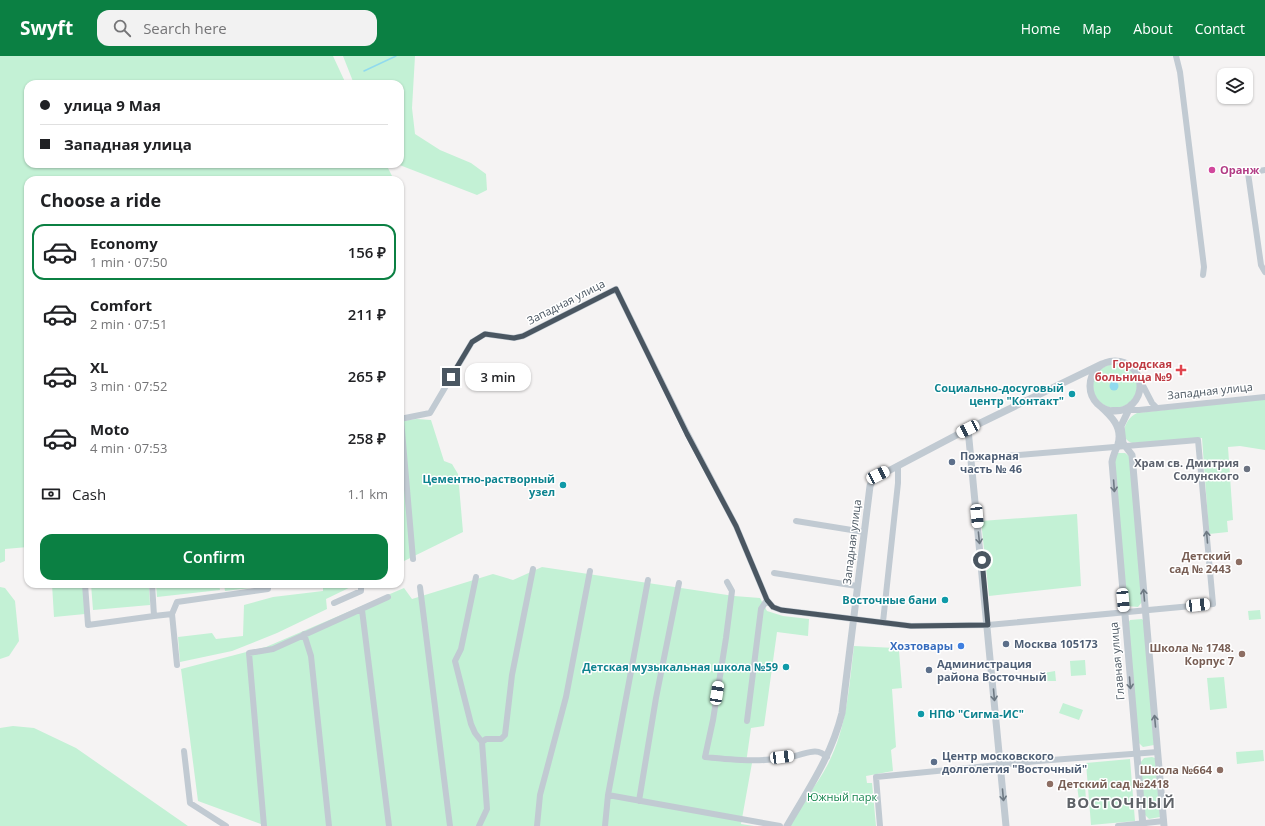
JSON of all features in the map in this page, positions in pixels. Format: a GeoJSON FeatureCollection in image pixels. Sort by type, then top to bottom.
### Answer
{"type":"FeatureCollection","features":[{"type":"Feature","properties":{"kind":"street"},"geometry":{"type":"LineString","coordinates":[[1176,56],[1181,79],[1204,267],[1203,275]]}},
{"type":"Feature","properties":{"kind":"street"},"geometry":{"type":"LineString","coordinates":[[1265,170],[1248,174],[1261,265],[1265,272]]}},
{"type":"Feature","properties":{"kind":"street","name":"Западная улица"},"geometry":{"type":"LineString","coordinates":[[404,418],[430,413],[472,342],[485,334],[514,338],[523,336],[616,289],[687,434],[736,526],[767,600]]}},
{"type":"Feature","properties":{"kind":"street"},"geometry":{"type":"LineString","coordinates":[[1091,392],[1091,378],[1097,369],[1102,364],[1112,361],[1123,362],[1132,367],[1139,378],[1139,394],[1129,408],[1120,426],[1121,439],[1132,456],[1164,824],[1118,826]]}},
{"type":"Feature","properties":{"kind":"street","name":"Западная улица"},"geometry":{"type":"LineString","coordinates":[[787,826],[827,757],[836,737],[842,713],[870,486],[878,475],[968,429],[1102,364]]}},
{"type":"Feature","properties":{"kind":"street"},"geometry":{"type":"LineString","coordinates":[[1081,375],[1100,406],[1113,410],[1129,408]]}},
{"type":"Feature","properties":{"kind":"street","name":"Западная улица"},"geometry":{"type":"LineString","coordinates":[[1139,378],[1152,403],[1157,408]]}},
{"type":"Feature","properties":{"kind":"street","name":"Западная улица"},"geometry":{"type":"LineString","coordinates":[[1129,408],[1157,408],[1265,397]]}},
{"type":"Feature","properties":{"kind":"street","name":"Главная улица"},"geometry":{"type":"LineString","coordinates":[[1100,406],[1113,418],[1118,426],[1119,439],[1112,462],[1142,825]]}},
{"type":"Feature","properties":{"kind":"street"},"geometry":{"type":"LineString","coordinates":[[968,429],[988,625],[1006,826]]}},
{"type":"Feature","properties":{"kind":"street"},"geometry":{"type":"LineString","coordinates":[[747,721],[761,608],[767,600],[773,607],[781,610],[911,626],[988,625],[1212,604],[1198,440],[1126,448],[972,460]]}},
{"type":"Feature","properties":{"kind":"street"},"geometry":{"type":"LineString","coordinates":[[404,462],[413,559]]}},
{"type":"Feature","properties":{"kind":"street"},"geometry":{"type":"LineString","coordinates":[[883,622],[898,466]]}},
{"type":"Feature","properties":{"kind":"street"},"geometry":{"type":"LineString","coordinates":[[796,521],[864,532]]}},
{"type":"Feature","properties":{"kind":"street"},"geometry":{"type":"LineString","coordinates":[[482,742],[486,739],[501,739],[505,735],[512,675],[533,568]]}},
{"type":"Feature","properties":{"kind":"street"},"geometry":{"type":"LineString","coordinates":[[537,826],[540,795],[566,697],[590,571]]}},
{"type":"Feature","properties":{"kind":"street"},"geometry":{"type":"LineString","coordinates":[[774,573],[857,586]]}},
{"type":"Feature","properties":{"kind":"street"},"geometry":{"type":"LineString","coordinates":[[476,577],[462,649],[455,661],[471,724],[475,733],[482,742],[486,809],[480,826]]}},
{"type":"Feature","properties":{"kind":"street"},"geometry":{"type":"LineString","coordinates":[[605,826],[608,795],[648,580]]}},
{"type":"Feature","properties":{"kind":"street"},"geometry":{"type":"LineString","coordinates":[[727,582],[732,591],[713,720],[705,757],[755,762],[794,756],[811,750],[823,753],[827,757]]}},
{"type":"Feature","properties":{"kind":"street"},"geometry":{"type":"LineString","coordinates":[[639,801],[656,698],[679,583]]}},
{"type":"Feature","properties":{"kind":"street"},"geometry":{"type":"LineString","coordinates":[[85,588],[88,625],[172,614]]}},
{"type":"Feature","properties":{"kind":"street"},"geometry":{"type":"LineString","coordinates":[[152,588],[154,616]]}},
{"type":"Feature","properties":{"kind":"street"},"geometry":{"type":"LineString","coordinates":[[177,665],[172,614],[177,602],[268,588]]}},
{"type":"Feature","properties":{"kind":"street"},"geometry":{"type":"LineString","coordinates":[[334,603],[361,591],[361,588]]}},
{"type":"Feature","properties":{"kind":"street"},"geometry":{"type":"LineString","coordinates":[[420,588],[450,826]]}},
{"type":"Feature","properties":{"kind":"street"},"geometry":{"type":"LineString","coordinates":[[264,826],[249,653],[273,649],[388,597]]}},
{"type":"Feature","properties":{"kind":"street"},"geometry":{"type":"LineString","coordinates":[[362,610],[389,826]]}},
{"type":"Feature","properties":{"kind":"street"},"geometry":{"type":"LineString","coordinates":[[304,634],[311,656],[329,826]]}},
{"type":"Feature","properties":{"kind":"street"},"geometry":{"type":"LineString","coordinates":[[184,751],[190,803],[226,826]]}},
{"type":"Feature","properties":{"kind":"street"},"geometry":{"type":"LineString","coordinates":[[880,826],[876,778],[1000,765],[1158,752]]}},
{"type":"Feature","properties":{"kind":"street"},"geometry":{"type":"LineString","coordinates":[[608,795],[780,826]]}},
{"type":"Feature","properties":{"kind":"green space"},"geometry":{"type":"Polygon","coordinates":[[[0,56],[333,56],[344,80],[24,80],[24,168],[388,168],[392,176],[24,176],[24,547],[5,549],[5,561],[0,563],[0,56]]]}},
{"type":"Feature","properties":{"kind":"green space"},"geometry":{"type":"Polygon","coordinates":[[[343,56],[415,56],[412,108],[415,134],[440,150],[471,163],[486,174],[487,190],[477,195],[404,167],[404,80],[352,80],[343,56]]]}},
{"type":"Feature","properties":{"kind":"green space"},"geometry":{"type":"Polygon","coordinates":[[[1111,364],[1119,364],[1131,370],[1137,382],[1137,390],[1131,402],[1119,408],[1111,408],[1099,402],[1093,390],[1093,382],[1099,370],[1111,364]]]}},
{"type":"Feature","properties":{"kind":"green space"},"geometry":{"type":"Polygon","coordinates":[[[1265,399],[1265,450],[1240,446],[1228,447],[1233,520],[1227,521],[1228,532],[1209,534],[1202,438],[1133,443],[1128,441],[1125,437],[1124,428],[1129,419],[1137,413],[1265,399]]]}},
{"type":"Feature","properties":{"kind":"green space"},"geometry":{"type":"Polygon","coordinates":[[[417,419],[431,420],[444,461],[452,464],[458,474],[463,532],[404,561],[404,421],[417,419]]]}},
{"type":"Feature","properties":{"kind":"green space"},"geometry":{"type":"Polygon","coordinates":[[[1117,453],[1125,453],[1130,457],[1142,602],[1138,607],[1127,606],[1114,458],[1117,453]]]}},
{"type":"Feature","properties":{"kind":"green space"},"geometry":{"type":"Polygon","coordinates":[[[1077,514],[1081,586],[989,596],[981,521],[1077,514]]]}},
{"type":"Feature","properties":{"kind":"green space"},"geometry":{"type":"Polygon","coordinates":[[[542,567],[734,596],[760,598],[767,611],[783,616],[809,619],[808,636],[777,632],[764,726],[751,728],[746,763],[752,763],[741,824],[754,826],[266,826],[198,801],[181,669],[266,647],[404,588],[412,599],[493,574],[513,580],[542,567]]]}},
{"type":"Feature","properties":{"kind":"green space"},"geometry":{"type":"Polygon","coordinates":[[[0,587],[5,588],[15,601],[19,641],[9,656],[0,659],[0,587]]]}},
{"type":"Feature","properties":{"kind":"green space"},"geometry":{"type":"Polygon","coordinates":[[[52,588],[83,588],[85,614],[54,617],[52,588]]]}},
{"type":"Feature","properties":{"kind":"green space"},"geometry":{"type":"Polygon","coordinates":[[[91,588],[149,588],[150,605],[93,610],[91,588]]]}},
{"type":"Feature","properties":{"kind":"green space"},"geometry":{"type":"Polygon","coordinates":[[[156,588],[220,588],[220,590],[157,597],[156,588]]]}},
{"type":"Feature","properties":{"kind":"green space"},"geometry":{"type":"Polygon","coordinates":[[[225,588],[249,588],[225,591],[225,588]]]}},
{"type":"Feature","properties":{"kind":"green space"},"geometry":{"type":"Polygon","coordinates":[[[323,588],[349,588],[326,599],[327,609],[277,633],[232,651],[180,662],[178,637],[212,633],[216,639],[243,636],[244,605],[273,597],[323,591],[323,588]]]}},
{"type":"Feature","properties":{"kind":"green space"},"geometry":{"type":"Polygon","coordinates":[[[1260,610],[1261,619],[1249,620],[1248,611],[1260,610]]]}},
{"type":"Feature","properties":{"kind":"green space"},"geometry":{"type":"Polygon","coordinates":[[[1142,619],[1144,621],[1154,745],[1143,747],[1138,742],[1128,623],[1130,620],[1142,619]]]}},
{"type":"Feature","properties":{"kind":"green space","name":"Южный парк"},"geometry":{"type":"Polygon","coordinates":[[[854,646],[896,648],[899,651],[902,688],[892,689],[896,747],[891,750],[893,771],[866,776],[867,783],[872,783],[876,826],[789,826],[824,772],[834,750],[843,721],[849,692],[854,646]]]}},
{"type":"Feature","properties":{"kind":"green space"},"geometry":{"type":"Polygon","coordinates":[[[1085,660],[1086,675],[1071,676],[1070,661],[1085,660]]]}},
{"type":"Feature","properties":{"kind":"green space"},"geometry":{"type":"Polygon","coordinates":[[[1055,671],[1056,681],[1044,681],[1044,673],[1055,671]]]}},
{"type":"Feature","properties":{"kind":"green space"},"geometry":{"type":"Polygon","coordinates":[[[1224,677],[1227,708],[1210,710],[1207,678],[1224,677]]]}},
{"type":"Feature","properties":{"kind":"green space"},"geometry":{"type":"Polygon","coordinates":[[[1063,703],[1083,710],[1079,720],[1059,713],[1063,703]]]}},
{"type":"Feature","properties":{"kind":"green space"},"geometry":{"type":"Polygon","coordinates":[[[13,726],[34,728],[76,748],[188,826],[0,826],[0,728],[13,726]]]}},
{"type":"Feature","properties":{"kind":"green space"},"geometry":{"type":"Polygon","coordinates":[[[1263,750],[1264,761],[1237,764],[1236,752],[1263,750]]]}},
{"type":"Feature","properties":{"kind":"green space"},"geometry":{"type":"Polygon","coordinates":[[[1144,758],[1155,758],[1160,817],[1149,819],[1145,815],[1140,763],[1144,758]]]}},
{"type":"Feature","properties":{"kind":"green space"},"geometry":{"type":"Polygon","coordinates":[[[1130,759],[1135,821],[1091,825],[1086,763],[1130,759]]]}},
{"type":"Feature","properties":{"kind":"green space"},"geometry":{"type":"Polygon","coordinates":[[[1085,785],[1086,800],[1079,800],[1077,786],[1085,785]]]}},
{"type":"Feature","properties":{"kind":"water"},"geometry":{"type":"Polygon","coordinates":[[[1112,382],[1116,382],[1118,386],[1116,390],[1112,390],[1110,388],[1110,384],[1112,382]]]}},
{"type":"Feature","properties":{"kind":"waterway"},"geometry":{"type":"LineString","coordinates":[[364,71],[396,56]]}},
{"type":"Feature","properties":{"kind":"place","name":"Оранж"},"geometry":{"type":"Point","coordinates":[1212,170]}},
{"type":"Feature","properties":{"kind":"place","name":"Городская больница №9"},"geometry":{"type":"Point","coordinates":[1181,370]}},
{"type":"Feature","properties":{"kind":"place","name":"Социально-досуговый центр \"Контакт\""},"geometry":{"type":"Point","coordinates":[1072,394]}},
{"type":"Feature","properties":{"kind":"place","name":"Пожарная часть № 46"},"geometry":{"type":"Point","coordinates":[952,462]}},
{"type":"Feature","properties":{"kind":"place","name":"Храм св. Дмитрия Солунского"},"geometry":{"type":"Point","coordinates":[1247,469]}},
{"type":"Feature","properties":{"kind":"place","name":"Цементно-растворный узел"},"geometry":{"type":"Point","coordinates":[563,485]}},
{"type":"Feature","properties":{"kind":"place","name":"Детский сад № 2443"},"geometry":{"type":"Point","coordinates":[1239,562]}},
{"type":"Feature","properties":{"kind":"place","name":"Восточные бани"},"geometry":{"type":"Point","coordinates":[945,600]}},
{"type":"Feature","properties":{"kind":"place","name":"Москва 105173"},"geometry":{"type":"Point","coordinates":[1006,644]}},
{"type":"Feature","properties":{"kind":"place","name":"Хозтовары"},"geometry":{"type":"Point","coordinates":[961,646]}},
{"type":"Feature","properties":{"kind":"place","name":"Школа № 1748. Корпус 7"},"geometry":{"type":"Point","coordinates":[1242,654]}},
{"type":"Feature","properties":{"kind":"place","name":"Детская музыкальная школа №59"},"geometry":{"type":"Point","coordinates":[786,667]}},
{"type":"Feature","properties":{"kind":"place","name":"Администрация района Восточный"},"geometry":{"type":"Point","coordinates":[929,670]}},
{"type":"Feature","properties":{"kind":"place","name":"НПФ \"Сигма-ИС\""},"geometry":{"type":"Point","coordinates":[921,714]}},
{"type":"Feature","properties":{"kind":"place","name":"Центр московского долголетия \"Восточный\""},"geometry":{"type":"Point","coordinates":[934,762]}},
{"type":"Feature","properties":{"kind":"place","name":"Школа №664"},"geometry":{"type":"Point","coordinates":[1220,770]}},
{"type":"Feature","properties":{"kind":"place","name":"Детский сад №2418"},"geometry":{"type":"Point","coordinates":[1050,784]}},
{"type":"Feature","properties":{"kind":"district","name":"ВОСТОЧНЫЙ"},"geometry":{"type":"Point","coordinates":[1121,803]}},
{"type":"Feature","properties":{"kind":"route"},"geometry":{"type":"LineString","coordinates":[[451,377],[472,342],[485,334],[514,338],[523,336],[616,289],[687,434],[708,470],[736,526],[753,563],[767,600],[773,607],[781,610],[911,626],[988,625],[982,560]]}}]}
